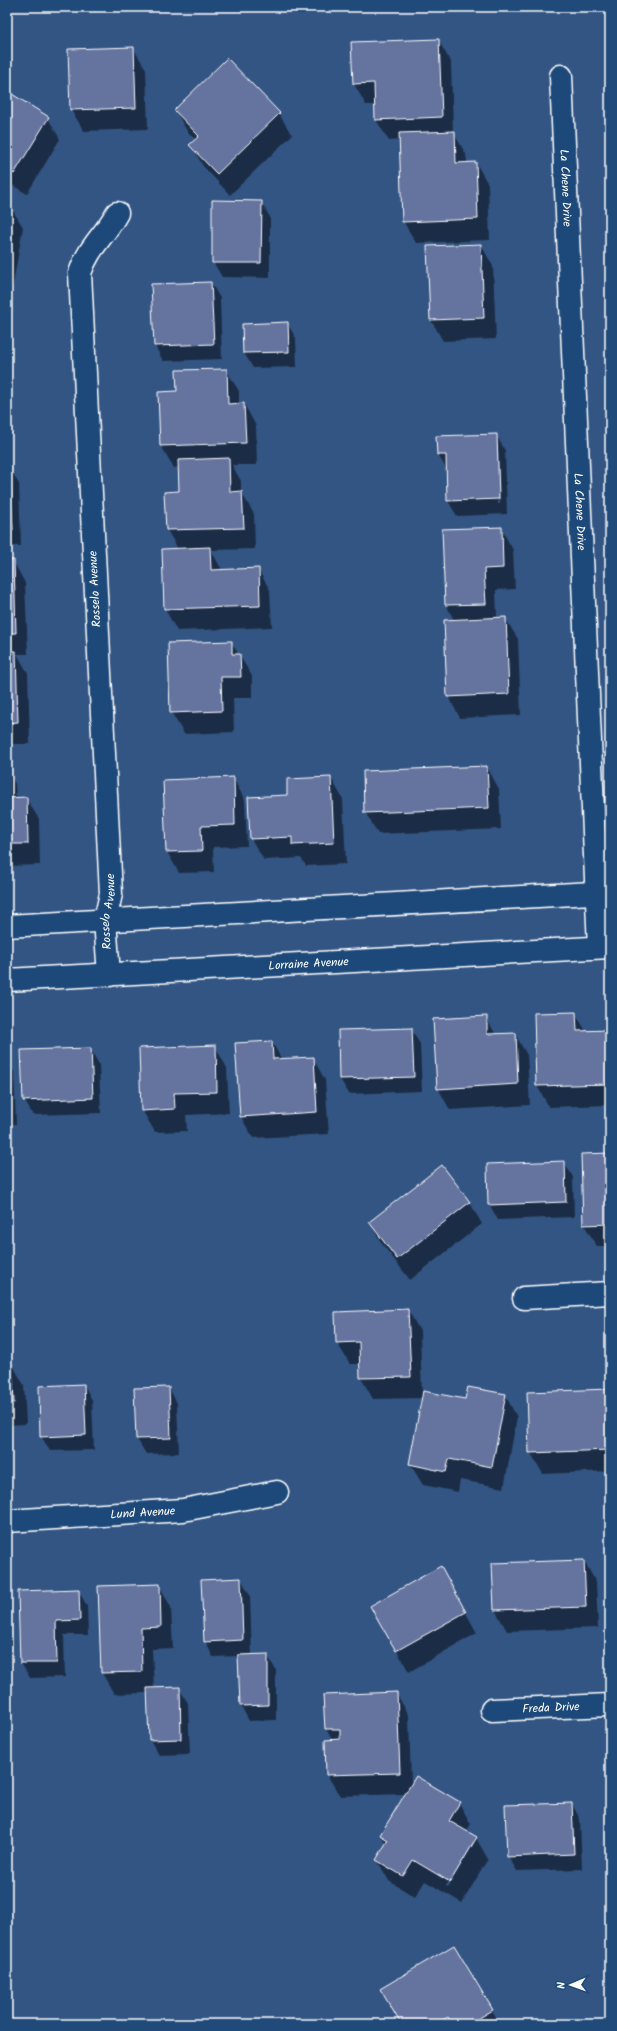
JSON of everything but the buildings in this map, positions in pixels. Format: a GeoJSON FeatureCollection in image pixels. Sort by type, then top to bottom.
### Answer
{"type":"FeatureCollection","features":[{"type":"Feature","properties":{"kind":"street","name":"La Chene Drive"},"geometry":{"type":"LineString","coordinates":[[561,76],[603,893],[604,947]]}},
{"type":"Feature","properties":{"kind":"street","name":"Rosselo Avenue"},"geometry":{"type":"LineString","coordinates":[[109,975],[105,920],[111,894],[80,273],[85,257],[93,245],[109,228],[117,213]]}},
{"type":"Feature","properties":{"kind":"street"},"geometry":{"type":"LineString","coordinates":[[7,926],[603,893]]}},
{"type":"Feature","properties":{"kind":"street","name":"Lorraine Avenue"},"geometry":{"type":"LineString","coordinates":[[7,980],[604,947]]}},
{"type":"Feature","properties":{"kind":"street"},"geometry":{"type":"LineString","coordinates":[[524,1298],[610,1293]]}},
{"type":"Feature","properties":{"kind":"street","name":"Lund Avenue"},"geometry":{"type":"LineString","coordinates":[[7,1521],[183,1510],[277,1492]]}},
{"type":"Feature","properties":{"kind":"street","name":"Freda Drive"},"geometry":{"type":"LineString","coordinates":[[492,1710],[610,1705]]}}]}
